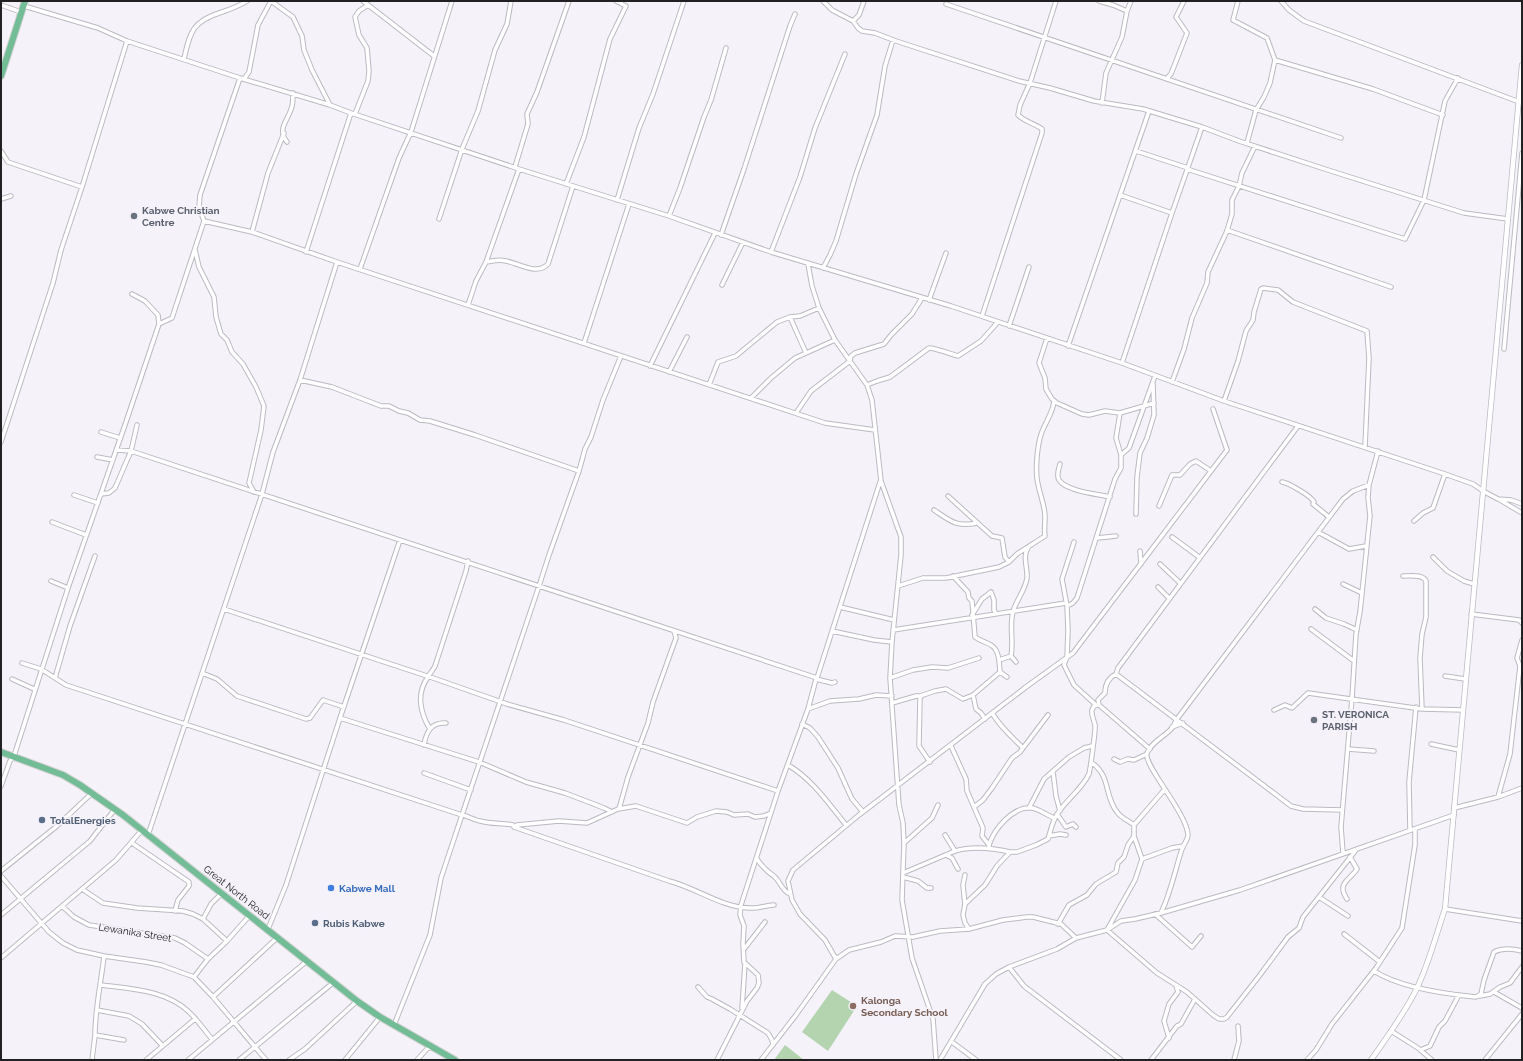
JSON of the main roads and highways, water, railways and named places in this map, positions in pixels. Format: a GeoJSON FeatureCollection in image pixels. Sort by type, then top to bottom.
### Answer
{"type":"FeatureCollection","features":[{"type":"Feature","properties":{"kind":"highway"},"geometry":{"type":"LineString","coordinates":[[1,76],[23,6]]}},
{"type":"Feature","properties":{"kind":"highway","name":"Great North Road"},"geometry":{"type":"LineString","coordinates":[[1,752],[62,775],[92,793],[142,830],[357,1001],[380,1017],[455,1060]]}},
{"type":"Feature","properties":{"kind":"place","name":"Kabwe Christian Centre"},"geometry":{"type":"Point","coordinates":[134,216]}},
{"type":"Feature","properties":{"kind":"place","name":"ST. VERONICA PARISH"},"geometry":{"type":"Point","coordinates":[1314,720]}},
{"type":"Feature","properties":{"kind":"place","name":"TotalEnergies"},"geometry":{"type":"Point","coordinates":[42,820]}},
{"type":"Feature","properties":{"kind":"place","name":"Kabwe Mall"},"geometry":{"type":"Point","coordinates":[331,888]}},
{"type":"Feature","properties":{"kind":"place","name":"Rubis Kabwe"},"geometry":{"type":"Point","coordinates":[315,923]}},
{"type":"Feature","properties":{"kind":"place","name":"Kalonga Secondary School"},"geometry":{"type":"Point","coordinates":[853,1006]}}]}
